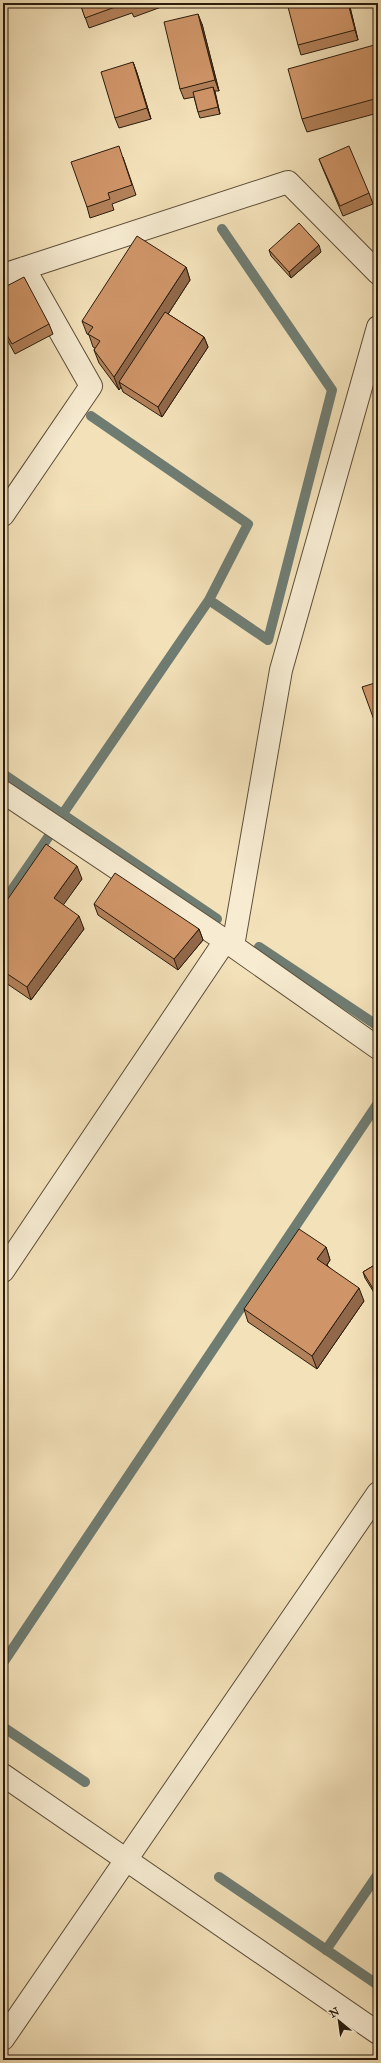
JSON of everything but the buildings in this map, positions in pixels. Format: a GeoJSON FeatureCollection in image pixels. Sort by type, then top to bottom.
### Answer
{"type":"FeatureCollection","features":[{"type":"Feature","properties":{"kind":"street"},"geometry":{"type":"LineString","coordinates":[[3,275],[288,182],[378,273]]}},
{"type":"Feature","properties":{"kind":"street"},"geometry":{"type":"LineString","coordinates":[[3,515],[91,386],[24,268]]}},
{"type":"Feature","properties":{"kind":"street"},"geometry":{"type":"LineString","coordinates":[[3,1271],[229,944],[281,670],[378,328]]}},
{"type":"Feature","properties":{"kind":"street"},"geometry":{"type":"LineString","coordinates":[[3,792],[229,944],[378,1048]]}},
{"type":"Feature","properties":{"kind":"street"},"geometry":{"type":"LineString","coordinates":[[3,2039],[378,1493]]}},
{"type":"Feature","properties":{"kind":"street"},"geometry":{"type":"LineString","coordinates":[[3,1775],[126,1858],[378,2033]]}},
{"type":"Feature","properties":{"kind":"waterway"},"geometry":{"type":"LineString","coordinates":[[209,600],[268,640],[332,390],[222,229]]}},
{"type":"Feature","properties":{"kind":"waterway"},"geometry":{"type":"LineString","coordinates":[[62,815],[209,600],[248,524],[91,416]]}},
{"type":"Feature","properties":{"kind":"waterway"},"geometry":{"type":"LineString","coordinates":[[3,774],[217,919]]}},
{"type":"Feature","properties":{"kind":"waterway"},"geometry":{"type":"LineString","coordinates":[[3,903],[49,836]]}},
{"type":"Feature","properties":{"kind":"waterway"},"geometry":{"type":"LineString","coordinates":[[259,947],[378,1026]]}},
{"type":"Feature","properties":{"kind":"waterway"},"geometry":{"type":"LineString","coordinates":[[3,1663],[378,1103]]}},
{"type":"Feature","properties":{"kind":"waterway"},"geometry":{"type":"LineString","coordinates":[[3,1727],[85,1782]]}},
{"type":"Feature","properties":{"kind":"waterway"},"geometry":{"type":"LineString","coordinates":[[326,1950],[378,1874]]}},
{"type":"Feature","properties":{"kind":"waterway"},"geometry":{"type":"LineString","coordinates":[[219,1877],[378,1985]]}}]}
